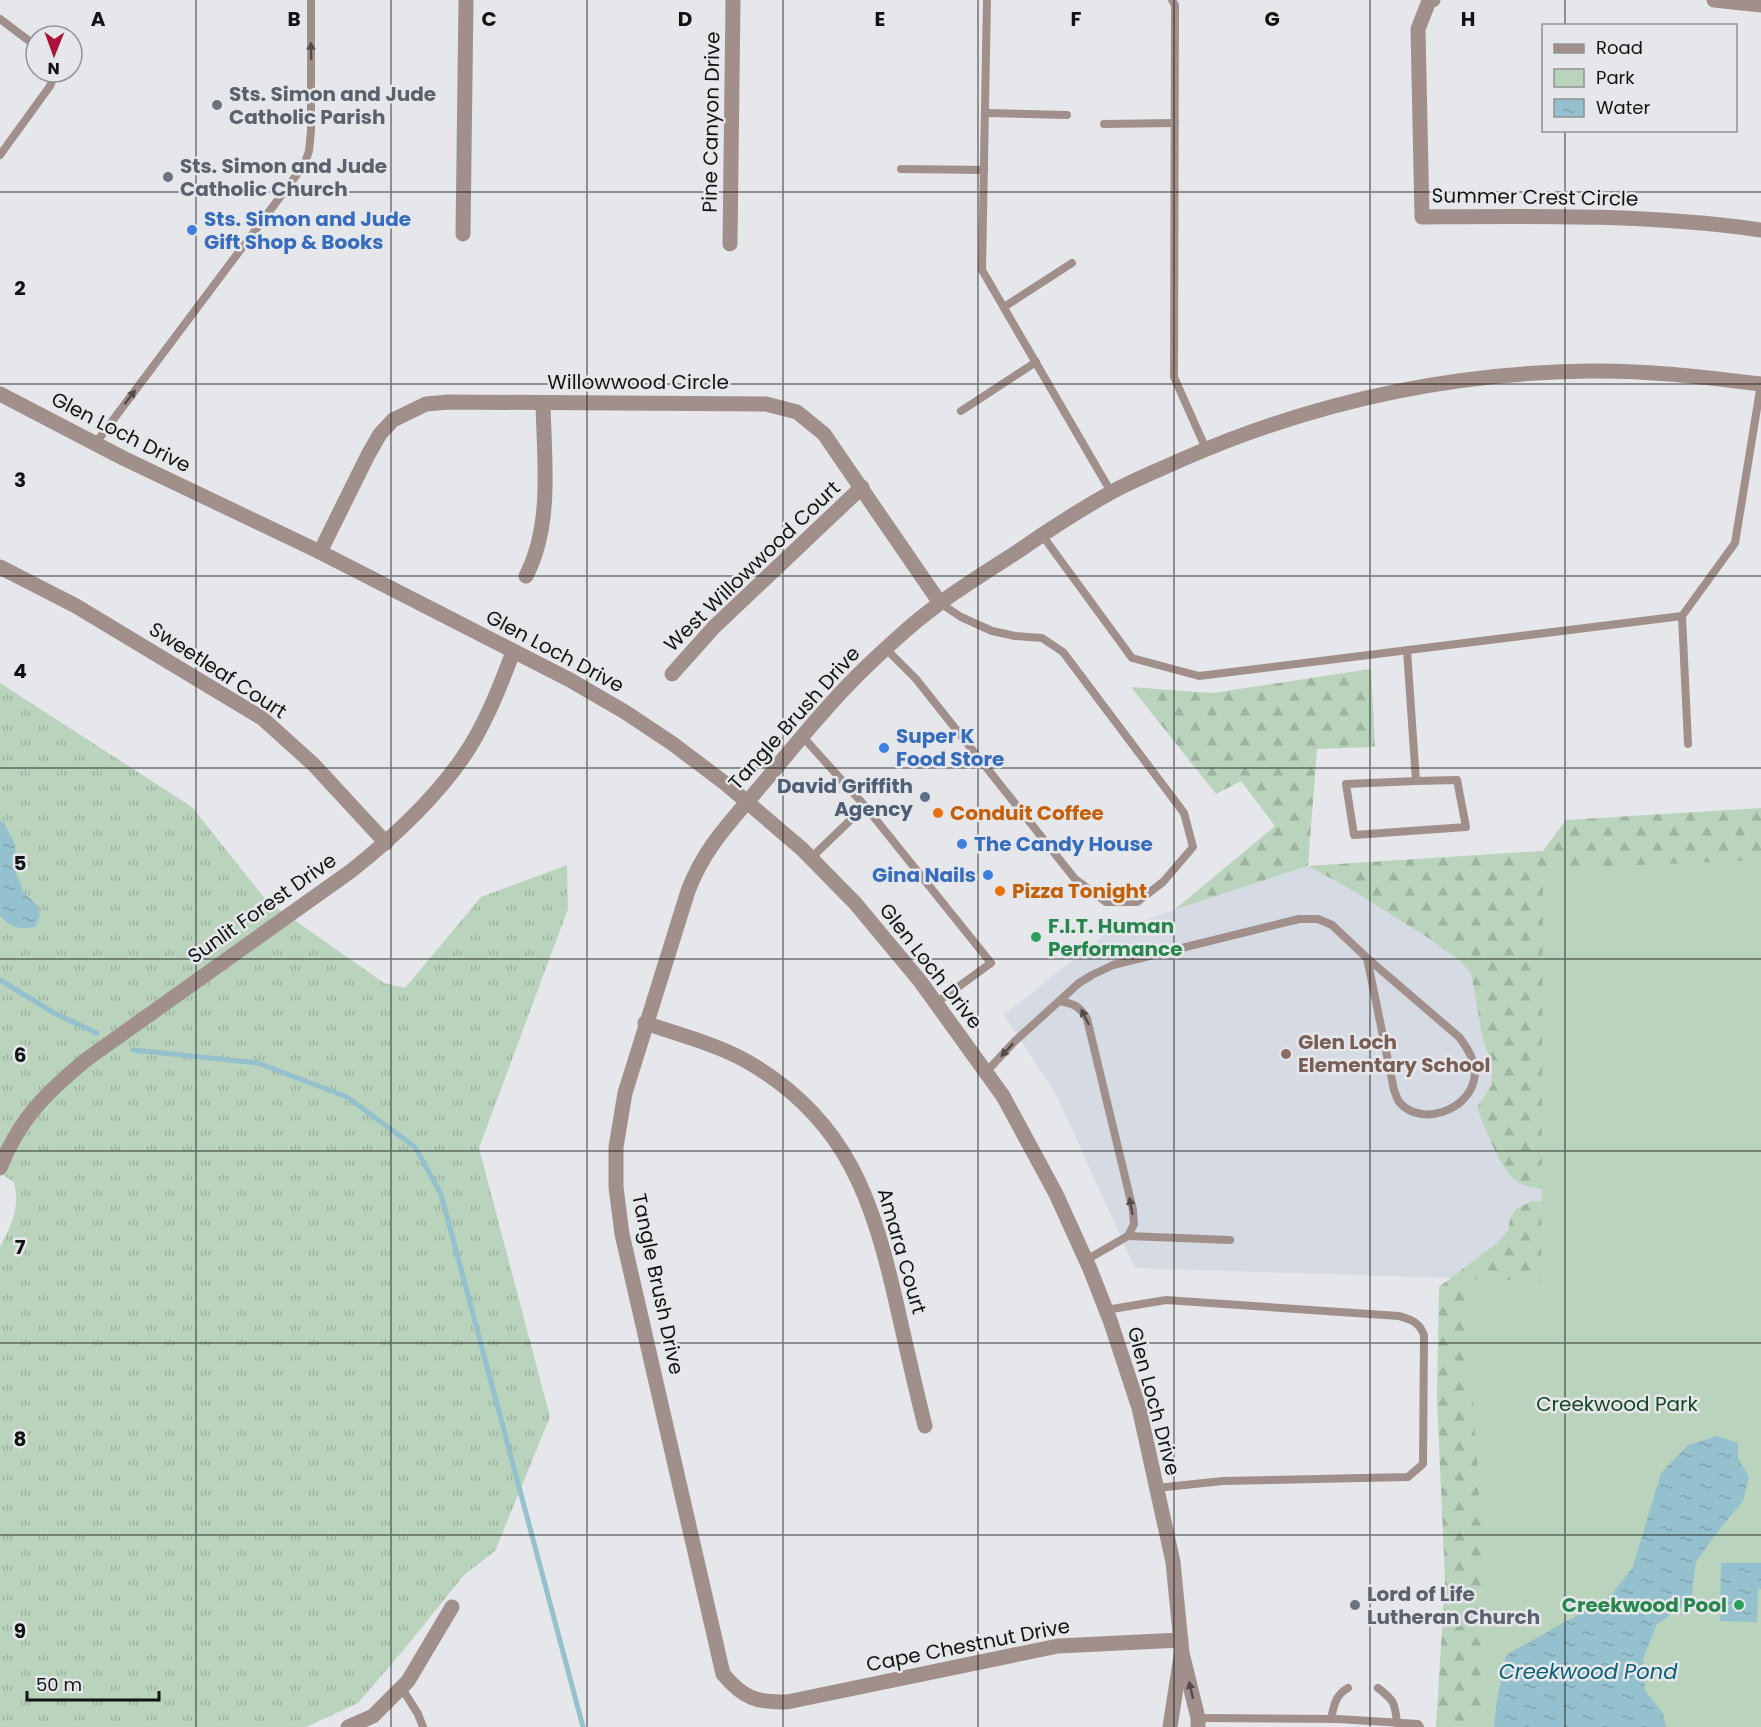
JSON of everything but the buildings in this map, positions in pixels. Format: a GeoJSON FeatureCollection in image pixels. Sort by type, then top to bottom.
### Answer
{"type":"FeatureCollection","features":[{"type":"Feature","properties":{"kind":"street"},"geometry":{"type":"LineString","coordinates":[[463,234],[466,0]]}},
{"type":"Feature","properties":{"kind":"street","name":"Pine Canyon Drive"},"geometry":{"type":"LineString","coordinates":[[730,244],[733,0]]}},
{"type":"Feature","properties":{"kind":"street","name":"Summer Crest Circle"},"geometry":{"type":"LineString","coordinates":[[1433,0],[1429,1],[1418,29],[1422,217],[1596,216],[1706,222],[1761,230]]}},
{"type":"Feature","properties":{"kind":"street"},"geometry":{"type":"LineString","coordinates":[[1714,0],[1761,5]]}},
{"type":"Feature","properties":{"kind":"street","name":"Tangle Brush Drive"},"geometry":{"type":"LineString","coordinates":[[764,1703],[736,1689],[723,1674],[622,1234],[616,1188],[616,1146],[625,1093],[645,1023],[697,868],[717,838],[848,684],[940,603],[1111,492],[1206,449],[1273,423],[1367,397],[1421,386],[1479,378],[1533,373],[1608,371],[1689,375],[1761,384]]}},
{"type":"Feature","properties":{"kind":"street","name":"Glen Loch Drive"},"geometry":{"type":"LineString","coordinates":[[0,394],[95,444],[320,552],[570,680],[625,712],[673,744],[747,802],[811,858],[855,903],[936,1003],[1003,1096],[1056,1194],[1086,1260],[1106,1310],[1138,1408],[1173,1562],[1182,1647],[1198,1722]]}},
{"type":"Feature","properties":{"kind":"street","name":"Willowwood Circle"},"geometry":{"type":"LineString","coordinates":[[320,552],[380,434],[393,420],[426,404],[449,402],[766,404],[796,412],[824,434],[940,603]]}},
{"type":"Feature","properties":{"kind":"street"},"geometry":{"type":"LineString","coordinates":[[526,576],[535,560],[543,521],[543,403]]}},
{"type":"Feature","properties":{"kind":"street","name":"West Willowwood Court"},"geometry":{"type":"LineString","coordinates":[[672,674],[714,627],[862,487]]}},
{"type":"Feature","properties":{"kind":"street","name":"Sweetleaf Court"},"geometry":{"type":"LineString","coordinates":[[0,567],[76,606],[262,718],[313,764],[386,843]]}},
{"type":"Feature","properties":{"kind":"street","name":"Sunlit Forest Drive"},"geometry":{"type":"LineString","coordinates":[[0,1168],[8,1148],[49,1091],[87,1059],[351,872],[386,843],[444,782],[471,745],[496,698],[513,652]]}},
{"type":"Feature","properties":{"kind":"street","name":"Amara Court"},"geometry":{"type":"LineString","coordinates":[[645,1023],[709,1045],[747,1062],[783,1085],[817,1118],[840,1147],[859,1179],[879,1233],[925,1426]]}},
{"type":"Feature","properties":{"kind":"street"},"geometry":{"type":"LineString","coordinates":[[348,1727],[373,1716],[408,1680],[452,1607]]}},
{"type":"Feature","properties":{"kind":"street","name":"Cape Chestnut Drive"},"geometry":{"type":"LineString","coordinates":[[764,1703],[812,1698],[1058,1646],[1182,1647]]}},
{"type":"Feature","properties":{"kind":"street","name":"Glen Loch Drive"},"geometry":{"type":"LineString","coordinates":[[1170,1727],[1182,1647]]}},
{"type":"Feature","properties":{"kind":"lane"},"geometry":{"type":"LineString","coordinates":[[95,444],[304,165],[309,151],[311,131],[311,0]]}},
{"type":"Feature","properties":{"kind":"lane"},"geometry":{"type":"LineString","coordinates":[[987,0],[982,270],[1111,492]]}},
{"type":"Feature","properties":{"kind":"lane"},"geometry":{"type":"LineString","coordinates":[[1172,0],[1175,5],[1174,377],[1206,449]]}},
{"type":"Feature","properties":{"kind":"lane"},"geometry":{"type":"LineString","coordinates":[[0,19],[24,37]]}},
{"type":"Feature","properties":{"kind":"lane"},"geometry":{"type":"LineString","coordinates":[[0,155],[51,84]]}},
{"type":"Feature","properties":{"kind":"lane"},"geometry":{"type":"LineString","coordinates":[[985,113],[1067,115]]}},
{"type":"Feature","properties":{"kind":"lane"},"geometry":{"type":"LineString","coordinates":[[1104,124],[1175,123]]}},
{"type":"Feature","properties":{"kind":"lane"},"geometry":{"type":"LineString","coordinates":[[901,169],[984,170]]}},
{"type":"Feature","properties":{"kind":"lane"},"geometry":{"type":"LineString","coordinates":[[1004,307],[1072,263]]}},
{"type":"Feature","properties":{"kind":"lane"},"geometry":{"type":"LineString","coordinates":[[961,411],[1036,362]]}},
{"type":"Feature","properties":{"kind":"lane"},"geometry":{"type":"LineString","coordinates":[[1688,744],[1682,616],[1735,543],[1761,384]]}},
{"type":"Feature","properties":{"kind":"lane"},"geometry":{"type":"LineString","coordinates":[[1042,535],[1131,658],[1199,676],[1682,616]]}},
{"type":"Feature","properties":{"kind":"lane"},"geometry":{"type":"LineString","coordinates":[[886,649],[916,679],[1075,879],[1106,902],[1137,902],[1163,882],[1193,847],[1184,813],[1063,652],[1042,638],[992,631],[961,617],[940,603]]}},
{"type":"Feature","properties":{"kind":"lane"},"geometry":{"type":"LineString","coordinates":[[1407,650],[1416,781]]}},
{"type":"Feature","properties":{"kind":"lane"},"geometry":{"type":"LineString","coordinates":[[803,736],[865,806],[991,963],[936,1003]]}},
{"type":"Feature","properties":{"kind":"lane"},"geometry":{"type":"LineString","coordinates":[[1457,780],[1466,827],[1353,835],[1346,784],[1416,781],[1457,780]]}},
{"type":"Feature","properties":{"kind":"lane"},"geometry":{"type":"LineString","coordinates":[[811,858],[865,806]]}},
{"type":"Feature","properties":{"kind":"lane"},"geometry":{"type":"LineString","coordinates":[[986,1072],[1015,1041],[1085,979],[1113,965],[1299,919],[1318,919],[1332,926],[1459,1037],[1474,1065],[1474,1080],[1465,1096],[1452,1108],[1434,1115],[1414,1112],[1400,1103],[1394,1090],[1367,958]]}},
{"type":"Feature","properties":{"kind":"lane"},"geometry":{"type":"LineString","coordinates":[[1060,1001],[1077,1006],[1082,1010],[1092,1034],[1133,1210],[1134,1224],[1128,1236]]}},
{"type":"Feature","properties":{"kind":"lane"},"geometry":{"type":"LineString","coordinates":[[1086,1260],[1128,1236],[1230,1240]]}},
{"type":"Feature","properties":{"kind":"lane"},"geometry":{"type":"LineString","coordinates":[[1106,1310],[1166,1300],[1399,1316],[1413,1320],[1421,1327],[1424,1335],[1423,1464],[1408,1477],[1223,1481],[1156,1488]]}},
{"type":"Feature","properties":{"kind":"lane"},"geometry":{"type":"LineString","coordinates":[[401,1687],[418,1714],[423,1727]]}},
{"type":"Feature","properties":{"kind":"lane"},"geometry":{"type":"LineString","coordinates":[[1331,1719],[1334,1704],[1340,1693],[1347,1688]]}},
{"type":"Feature","properties":{"kind":"lane"},"geometry":{"type":"LineString","coordinates":[[1378,1688],[1392,1698],[1396,1723]]}},
{"type":"Feature","properties":{"kind":"lane"},"geometry":{"type":"LineString","coordinates":[[1198,1722],[1273,1723],[1331,1719],[1418,1724],[1420,1727]]}},
{"type":"Feature","properties":{"kind":"shaded area","name":"Glen Loch Elementary School"},"geometry":{"type":"Polygon","coordinates":[[[1543,851],[1541,1281],[1135,1268],[1056,1094],[1004,1015],[1108,932],[1308,866],[1543,851]]]}},
{"type":"Feature","properties":{"kind":"green space"},"geometry":{"type":"Polygon","coordinates":[[[1371,669],[1375,747],[1317,749],[1308,866],[1174,910],[1275,826],[1241,781],[1216,794],[1131,687],[1212,693],[1371,669]]]}},
{"type":"Feature","properties":{"kind":"green space"},"geometry":{"type":"Polygon","coordinates":[[[0,683],[192,807],[266,900],[384,983],[405,988],[481,897],[567,865],[568,909],[479,1148],[550,1417],[495,1551],[464,1575],[358,1703],[306,1727],[0,1727],[0,1247],[11,1223],[16,1191],[14,1182],[0,1173],[0,683]]]}},
{"type":"Feature","properties":{"kind":"green space"},"geometry":{"type":"Polygon","coordinates":[[[1761,808],[1761,874],[1547,1190],[1523,1185],[1510,1175],[1493,1146],[1477,1107],[1492,1085],[1491,1062],[1483,1040],[1471,973],[1459,960],[1430,939],[1347,887],[1308,866],[1543,851],[1566,820],[1761,808]]]}},
{"type":"Feature","properties":{"kind":"green space","name":"Creekwood Park"},"geometry":{"type":"Polygon","coordinates":[[[1761,860],[1761,1727],[1484,1727],[1482,1540],[1465,1279],[1541,1281],[1543,869],[1761,860]]]}},
{"type":"Feature","properties":{"kind":"green space"},"geometry":{"type":"Polygon","coordinates":[[[1532,1201],[1548,1202],[1560,1207],[1494,1727],[1436,1727],[1445,1581],[1437,1398],[1439,1287],[1497,1243],[1508,1231],[1510,1219],[1516,1209],[1532,1201]]]}},
{"type":"Feature","properties":{"kind":"water"},"geometry":{"type":"Polygon","coordinates":[[[0,820],[4,823],[15,844],[16,873],[24,893],[38,906],[40,915],[35,927],[16,927],[0,916],[0,820]]]}},
{"type":"Feature","properties":{"kind":"water","name":"Creekwood Pond"},"geometry":{"type":"Polygon","coordinates":[[[1717,1436],[1738,1443],[1738,1458],[1749,1477],[1743,1501],[1696,1562],[1691,1601],[1657,1624],[1643,1659],[1645,1691],[1663,1713],[1666,1727],[1494,1727],[1506,1655],[1610,1597],[1633,1567],[1661,1473],[1688,1445],[1717,1436]]]}},
{"type":"Feature","properties":{"kind":"water","name":"Creekwood Pool"},"geometry":{"type":"Polygon","coordinates":[[[1721,1563],[1761,1563],[1757,1622],[1720,1621],[1721,1563]]]}},
{"type":"Feature","properties":{"kind":"waterway"},"geometry":{"type":"LineString","coordinates":[[0,980],[54,1013],[97,1033]]}},
{"type":"Feature","properties":{"kind":"waterway"},"geometry":{"type":"LineString","coordinates":[[133,1050],[258,1063],[347,1097],[415,1147],[441,1194],[583,1727]]}},
{"type":"Feature","properties":{"kind":"place","name":"Sts. Simon and Jude Catholic Parish"},"geometry":{"type":"Point","coordinates":[217,105]}},
{"type":"Feature","properties":{"kind":"place","name":"Sts. Simon and Jude Catholic Church"},"geometry":{"type":"Point","coordinates":[168,177]}},
{"type":"Feature","properties":{"kind":"place","name":"Sts. Simon and Jude Gift Shop & Books"},"geometry":{"type":"Point","coordinates":[192,230]}},
{"type":"Feature","properties":{"kind":"place","name":"Super K Food Store"},"geometry":{"type":"Point","coordinates":[884,748]}},
{"type":"Feature","properties":{"kind":"place","name":"David Griffith Agency"},"geometry":{"type":"Point","coordinates":[925,797]}},
{"type":"Feature","properties":{"kind":"place","name":"Conduit Coffee"},"geometry":{"type":"Point","coordinates":[938,813]}},
{"type":"Feature","properties":{"kind":"place","name":"The Candy House"},"geometry":{"type":"Point","coordinates":[962,844]}},
{"type":"Feature","properties":{"kind":"place","name":"Gina Nails"},"geometry":{"type":"Point","coordinates":[988,875]}},
{"type":"Feature","properties":{"kind":"place","name":"Pizza Tonight"},"geometry":{"type":"Point","coordinates":[1000,891]}},
{"type":"Feature","properties":{"kind":"place","name":"F.I.T. Human Performance"},"geometry":{"type":"Point","coordinates":[1036,937]}},
{"type":"Feature","properties":{"kind":"place","name":"Glen Loch Elementary School"},"geometry":{"type":"Point","coordinates":[1286,1054]}},
{"type":"Feature","properties":{"kind":"place","name":"Lord of Life Lutheran Church"},"geometry":{"type":"Point","coordinates":[1355,1605]}},
{"type":"Feature","properties":{"kind":"place","name":"Creekwood Pool"},"geometry":{"type":"Point","coordinates":[1739,1605]}}]}
